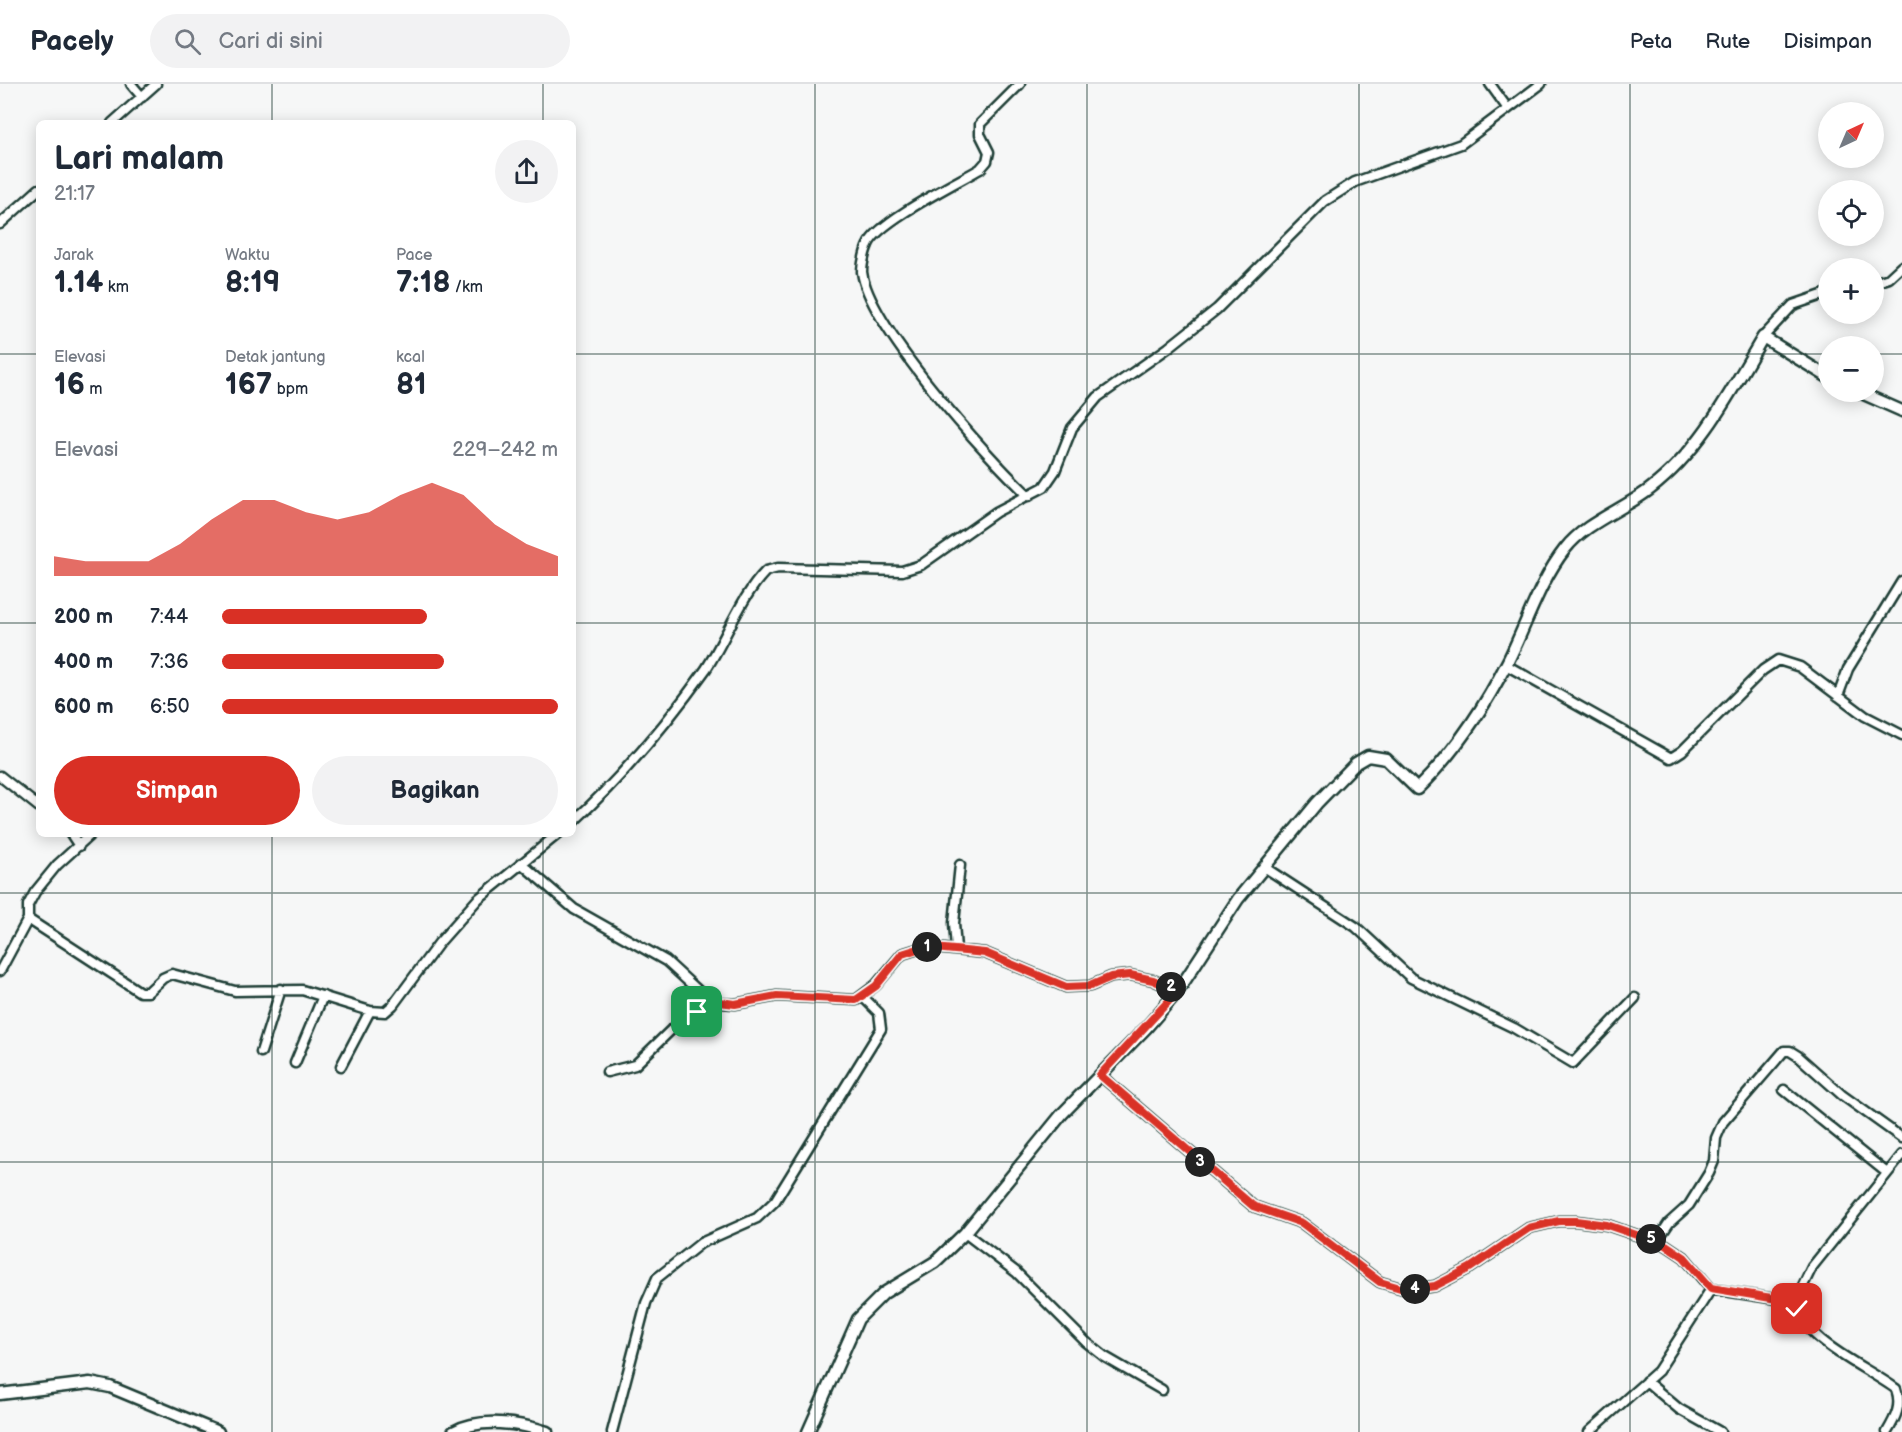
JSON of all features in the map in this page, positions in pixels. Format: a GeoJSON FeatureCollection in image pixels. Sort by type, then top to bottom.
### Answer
{"type":"FeatureCollection","features":[{"type":"Feature","properties":{"kind":"street"},"geometry":{"type":"LineString","coordinates":[[131,84],[141,97]]}},
{"type":"Feature","properties":{"kind":"street"},"geometry":{"type":"LineString","coordinates":[[115,120],[156,84]]}},
{"type":"Feature","properties":{"kind":"street"},"geometry":{"type":"LineString","coordinates":[[1020,84],[980,124],[980,134],[989,152],[987,161],[980,170],[916,204],[868,243],[862,271],[876,309],[937,397],[1029,496]]}},
{"type":"Feature","properties":{"kind":"street"},"geometry":{"type":"LineString","coordinates":[[1490,84],[1508,109]]}},
{"type":"Feature","properties":{"kind":"street"},"geometry":{"type":"LineString","coordinates":[[576,819],[606,791],[687,693],[706,668],[766,571],[778,568],[902,571],[914,569],[996,512],[1044,487],[1051,478],[1072,428],[1098,397],[1168,348],[1217,309],[1325,201],[1355,182],[1461,144],[1541,84]]}},
{"type":"Feature","properties":{"kind":"street"},"geometry":{"type":"LineString","coordinates":[[0,224],[36,192]]}},
{"type":"Feature","properties":{"kind":"street"},"geometry":{"type":"LineString","coordinates":[[1884,280],[1902,266]]}},
{"type":"Feature","properties":{"kind":"street"},"geometry":{"type":"LineString","coordinates":[[808,1432],[858,1319],[884,1293],[935,1262],[965,1233],[1034,1145],[1178,991],[1217,928],[1264,867],[1317,803],[1363,758],[1374,755],[1386,759],[1417,789],[1438,767],[1461,736],[1506,665],[1545,583],[1566,547],[1594,525],[1650,489],[1684,458],[1715,417],[1763,337],[1792,305],[1818,296]]}},
{"type":"Feature","properties":{"kind":"street"},"geometry":{"type":"LineString","coordinates":[[1763,337],[1818,370]]}},
{"type":"Feature","properties":{"kind":"street"},"geometry":{"type":"LineString","coordinates":[[1882,402],[1902,411]]}},
{"type":"Feature","properties":{"kind":"street"},"geometry":{"type":"LineString","coordinates":[[1838,696],[1848,669],[1902,581]]}},
{"type":"Feature","properties":{"kind":"street"},"geometry":{"type":"LineString","coordinates":[[1506,665],[1671,758],[1682,751],[1763,670],[1778,660],[1800,666],[1865,716],[1902,735]]}},
{"type":"Feature","properties":{"kind":"street"},"geometry":{"type":"LineString","coordinates":[[0,776],[36,805]]}},
{"type":"Feature","properties":{"kind":"street"},"geometry":{"type":"LineString","coordinates":[[73,837],[79,846]]}},
{"type":"Feature","properties":{"kind":"street"},"geometry":{"type":"LineString","coordinates":[[0,971],[28,919],[28,905],[35,892],[57,865],[88,837]]}},
{"type":"Feature","properties":{"kind":"street"},"geometry":{"type":"LineString","coordinates":[[28,919],[140,992],[148,992],[163,978],[172,974],[235,991],[302,990],[370,1011],[385,1012],[391,1008],[455,924],[478,899],[554,837]]}},
{"type":"Feature","properties":{"kind":"street"},"geometry":{"type":"LineString","coordinates":[[521,863],[574,909],[666,961],[712,1001],[735,1004],[777,996],[846,1001],[863,997],[902,954],[912,949],[956,949],[985,953],[1066,987],[1090,986],[1111,977],[1130,975],[1153,980],[1178,991]]}},
{"type":"Feature","properties":{"kind":"street"},"geometry":{"type":"LineString","coordinates":[[956,949],[954,923],[960,865]]}},
{"type":"Feature","properties":{"kind":"street"},"geometry":{"type":"LineString","coordinates":[[1264,867],[1356,927],[1412,978],[1514,1028],[1574,1063],[1635,998]]}},
{"type":"Feature","properties":{"kind":"street"},"geometry":{"type":"LineString","coordinates":[[261,1052],[281,989]]}},
{"type":"Feature","properties":{"kind":"street"},"geometry":{"type":"LineString","coordinates":[[295,1063],[323,996]]}},
{"type":"Feature","properties":{"kind":"street"},"geometry":{"type":"LineString","coordinates":[[612,1432],[653,1284],[663,1272],[693,1248],[716,1235],[757,1218],[775,1201],[881,1029],[879,1013],[863,997]]}},
{"type":"Feature","properties":{"kind":"street"},"geometry":{"type":"LineString","coordinates":[[607,1072],[635,1065],[672,1029],[712,1001]]}},
{"type":"Feature","properties":{"kind":"street"},"geometry":{"type":"LineString","coordinates":[[341,1066],[370,1011]]}},
{"type":"Feature","properties":{"kind":"street"},"geometry":{"type":"LineString","coordinates":[[1657,1241],[1669,1223],[1689,1205],[1709,1173],[1714,1161],[1716,1138],[1723,1122],[1776,1058],[1786,1050],[1798,1056],[1842,1095],[1902,1138]]}},
{"type":"Feature","properties":{"kind":"street"},"geometry":{"type":"LineString","coordinates":[[1100,1075],[1253,1206],[1264,1212],[1294,1219],[1380,1282],[1396,1287],[1418,1289],[1442,1283],[1470,1268],[1529,1228],[1540,1224],[1576,1221],[1607,1225],[1657,1241],[1684,1257],[1711,1288],[1795,1302]]}},
{"type":"Feature","properties":{"kind":"street"},"geometry":{"type":"LineString","coordinates":[[1784,1090],[1887,1173]]}},
{"type":"Feature","properties":{"kind":"street"},"geometry":{"type":"LineString","coordinates":[[1887,1432],[1902,1406],[1902,1400],[1896,1389],[1815,1334],[1800,1316],[1795,1302],[1812,1267],[1902,1155]]}},
{"type":"Feature","properties":{"kind":"street"},"geometry":{"type":"LineString","coordinates":[[965,1233],[1016,1272],[1086,1342],[1113,1362],[1162,1390]]}},
{"type":"Feature","properties":{"kind":"street"},"geometry":{"type":"LineString","coordinates":[[1589,1432],[1646,1382],[1669,1356],[1711,1288]]}},
{"type":"Feature","properties":{"kind":"street"},"geometry":{"type":"LineString","coordinates":[[1646,1382],[1679,1408],[1720,1432]]}},
{"type":"Feature","properties":{"kind":"street"},"geometry":{"type":"LineString","coordinates":[[0,1394],[90,1383],[110,1386],[218,1432]]}},
{"type":"Feature","properties":{"kind":"street"},"geometry":{"type":"LineString","coordinates":[[453,1432],[473,1425],[503,1424],[547,1432]]}},
{"type":"Feature","properties":{"kind":"route"},"geometry":{"type":"LineString","coordinates":[[697,1012],[712,1001],[735,1004],[777,996],[846,1001],[860,999],[876,986],[902,954],[924,947],[975,950],[1066,987],[1090,986],[1119,975],[1153,980],[1178,991],[1100,1075],[1253,1206],[1264,1212],[1285,1216],[1302,1223],[1362,1271],[1380,1282],[1407,1290],[1435,1286],[1470,1268],[1529,1228],[1559,1221],[1576,1221],[1607,1225],[1666,1245],[1684,1257],[1711,1288],[1795,1302],[1797,1309]]}}]}
